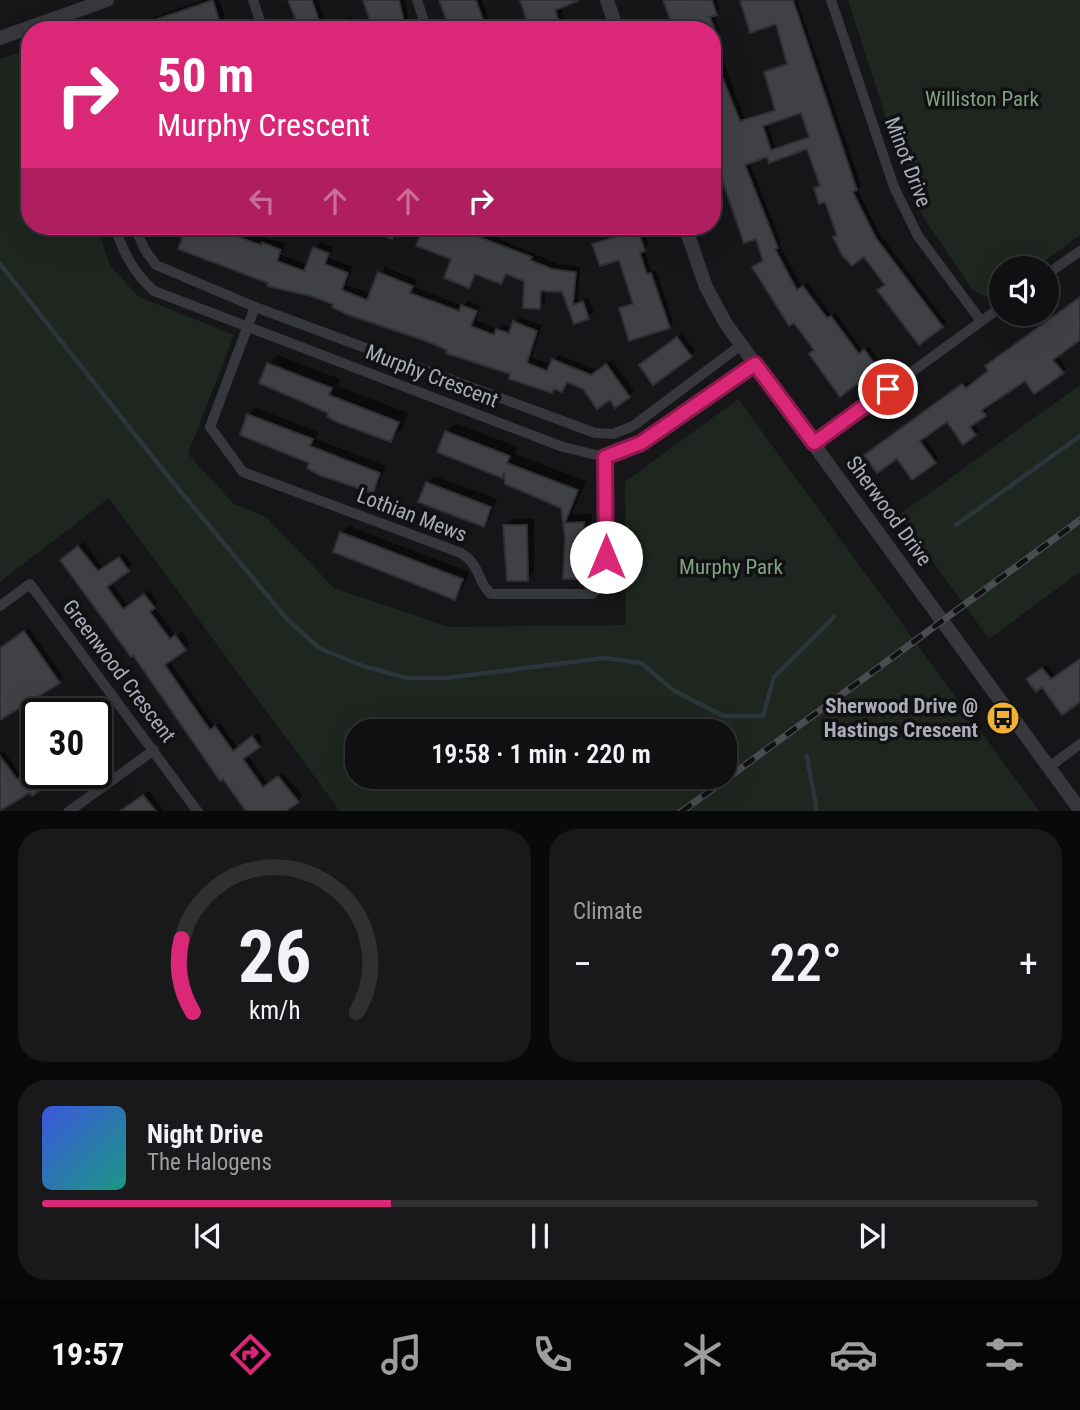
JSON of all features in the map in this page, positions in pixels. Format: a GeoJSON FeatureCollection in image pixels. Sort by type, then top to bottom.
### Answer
{"type":"FeatureCollection","features":[{"type":"Feature","properties":{"kind":"street"},"geometry":{"type":"LineString","coordinates":[[68,21],[107,0]]}},
{"type":"Feature","properties":{"kind":"street"},"geometry":{"type":"LineString","coordinates":[[253,0],[260,21]]}},
{"type":"Feature","properties":{"kind":"street"},"geometry":{"type":"LineString","coordinates":[[417,0],[424,21]]}},
{"type":"Feature","properties":{"kind":"street"},"geometry":{"type":"LineString","coordinates":[[607,0],[614,21]]}},
{"type":"Feature","properties":{"kind":"street","name":"Minot Drive"},"geometry":{"type":"LineString","coordinates":[[831,0],[894,187],[918,236],[981,321]]}},
{"type":"Feature","properties":{"kind":"street"},"geometry":{"type":"LineString","coordinates":[[0,37],[21,32]]}},
{"type":"Feature","properties":{"kind":"street","name":"Murphy Crescent"},"geometry":{"type":"LineString","coordinates":[[117,235],[126,258],[138,277],[155,291],[564,447],[605,457]]}},
{"type":"Feature","properties":{"kind":"street","name":"Murphy Crescent"},"geometry":{"type":"LineString","coordinates":[[138,235],[156,265],[255,306],[595,433],[613,434],[633,426],[741,345]]}},
{"type":"Feature","properties":{"kind":"street","name":"Sherwood Drive"},"geometry":{"type":"LineString","coordinates":[[688,235],[706,287],[741,345],[1080,810]]}},
{"type":"Feature","properties":{"kind":"street"},"geometry":{"type":"LineString","coordinates":[[1059,266],[1080,251]]}},
{"type":"Feature","properties":{"kind":"street","name":"Lothian Mews"},"geometry":{"type":"LineString","coordinates":[[255,306],[210,427],[243,472],[461,553],[477,566],[484,588],[491,594],[592,594],[606,582],[605,457]]}},
{"type":"Feature","properties":{"kind":"street"},"geometry":{"type":"LineString","coordinates":[[814,443],[989,315]]}},
{"type":"Feature","properties":{"kind":"street"},"geometry":{"type":"LineString","coordinates":[[605,457],[641,443],[755,364]]}},
{"type":"Feature","properties":{"kind":"street","name":"Greenwood Crescent"},"geometry":{"type":"LineString","coordinates":[[0,606],[30,584],[198,811]]}},
{"type":"Feature","properties":{"kind":"street"},"geometry":{"type":"LineString","coordinates":[[1049,767],[1080,744]]}},
{"type":"Feature","properties":{"kind":"street"},"geometry":{"type":"LineString","coordinates":[[68,811],[154,750]]}},
{"type":"Feature","properties":{"kind":"green space","name":"Williston Park"},"geometry":{"type":"Polygon","coordinates":[[[848,0],[1080,0],[1080,235],[1051,256],[989,256],[989,296],[986,296],[972,289],[913,202],[848,0]]]}},
{"type":"Feature","properties":{"kind":"green space","name":"Murphy Park"},"geometry":{"type":"Polygon","coordinates":[[[21,52],[21,235],[100,235],[110,266],[139,297],[234,335],[188,454],[234,504],[266,517],[334,588],[449,627],[626,625],[625,482],[738,399],[1039,811],[340,811],[109,498],[0,582],[0,59],[21,52]]]}},
{"type":"Feature","properties":{"kind":"green space"},"geometry":{"type":"Polygon","coordinates":[[[1080,385],[1080,572],[989,639],[899,515],[1080,385]]]}},
{"type":"Feature","properties":{"kind":"building"},"geometry":{"type":"Polygon","coordinates":[[[213,0],[219,21],[152,21],[213,0]]]}},
{"type":"Feature","properties":{"kind":"building"},"geometry":{"type":"Polygon","coordinates":[[[288,0],[312,0],[319,21],[296,21],[288,0]]]}},
{"type":"Feature","properties":{"kind":"building"},"geometry":{"type":"Polygon","coordinates":[[[363,0],[399,0],[404,21],[370,21],[363,0]]]}},
{"type":"Feature","properties":{"kind":"building"},"geometry":{"type":"Polygon","coordinates":[[[439,0],[476,0],[484,21],[447,21],[439,0]]]}},
{"type":"Feature","properties":{"kind":"building"},"geometry":{"type":"Polygon","coordinates":[[[520,0],[578,1],[555,10],[559,21],[527,21],[520,0]]]}},
{"type":"Feature","properties":{"kind":"building"},"geometry":{"type":"Polygon","coordinates":[[[663,0],[712,0],[717,15],[710,17],[712,21],[671,21],[663,0]]]}},
{"type":"Feature","properties":{"kind":"building"},"geometry":{"type":"Polygon","coordinates":[[[740,0],[793,0],[857,190],[853,192],[876,238],[943,327],[919,345],[877,290],[885,285],[864,257],[852,266],[842,255],[833,237],[837,235],[825,202],[819,204],[814,188],[820,186],[807,149],[769,163],[767,157],[745,165],[778,248],[775,249],[797,290],[803,286],[827,318],[831,316],[859,354],[864,349],[878,368],[840,397],[809,354],[814,350],[794,323],[789,326],[752,267],[763,261],[756,239],[744,243],[721,177],[721,74],[740,121],[775,110],[764,72],[787,64],[776,24],[750,33],[740,0]],[[801,113],[763,126],[771,150],[809,137],[801,113]]]}},
{"type":"Feature","properties":{"kind":"building"},"geometry":{"type":"Polygon","coordinates":[[[183,235],[233,235],[281,250],[277,261],[304,271],[313,247],[329,253],[325,264],[348,273],[342,290],[367,300],[378,272],[413,286],[410,293],[459,311],[461,305],[477,311],[471,326],[494,335],[496,329],[509,333],[513,321],[537,331],[527,363],[547,371],[552,359],[591,375],[606,364],[630,397],[615,408],[610,400],[597,409],[583,389],[567,382],[562,392],[554,389],[552,393],[509,379],[510,374],[446,353],[447,350],[426,341],[346,314],[332,307],[333,304],[267,286],[268,283],[178,249],[183,235]]]}},
{"type":"Feature","properties":{"kind":"building"},"geometry":{"type":"Polygon","coordinates":[[[420,235],[474,235],[532,257],[530,260],[552,269],[576,272],[573,305],[583,301],[589,319],[574,324],[562,292],[541,291],[540,309],[523,308],[524,281],[506,274],[501,284],[475,274],[469,288],[444,278],[451,259],[416,246],[420,235]]]}},
{"type":"Feature","properties":{"kind":"building"},"geometry":{"type":"Polygon","coordinates":[[[622,235],[640,235],[645,251],[640,253],[647,274],[651,273],[670,328],[629,341],[619,308],[633,304],[619,260],[600,266],[592,244],[622,235]]]}},
{"type":"Feature","properties":{"kind":"building"},"geometry":{"type":"Polygon","coordinates":[[[1080,297],[1080,340],[1053,360],[1064,373],[1034,394],[1025,381],[982,410],[986,416],[970,427],[976,435],[963,445],[947,422],[920,441],[936,463],[912,480],[897,459],[877,473],[864,455],[962,384],[966,388],[988,371],[985,366],[1040,326],[1059,326],[1059,312],[1080,297]]]}},
{"type":"Feature","properties":{"kind":"building"},"geometry":{"type":"Polygon","coordinates":[[[677,337],[692,357],[653,385],[639,365],[677,337]]]}},
{"type":"Feature","properties":{"kind":"building"},"geometry":{"type":"Polygon","coordinates":[[[267,363],[332,388],[329,395],[399,422],[391,442],[339,423],[327,417],[328,413],[259,383],[267,363]]]}},
{"type":"Feature","properties":{"kind":"building"},"geometry":{"type":"Polygon","coordinates":[[[247,414],[313,439],[310,446],[380,473],[373,493],[319,475],[307,468],[309,463],[240,435],[247,414]]]}},
{"type":"Feature","properties":{"kind":"building"},"geometry":{"type":"Polygon","coordinates":[[[445,431],[510,456],[507,463],[578,490],[565,523],[584,522],[585,579],[563,579],[565,538],[561,508],[505,484],[504,472],[502,478],[437,452],[445,431]]]}},
{"type":"Feature","properties":{"kind":"building"},"geometry":{"type":"Polygon","coordinates":[[[426,482],[491,507],[484,527],[418,502],[426,482]]]}},
{"type":"Feature","properties":{"kind":"building"},"geometry":{"type":"Polygon","coordinates":[[[503,525],[527,525],[528,581],[507,581],[503,525]]]}},
{"type":"Feature","properties":{"kind":"building"},"geometry":{"type":"Polygon","coordinates":[[[340,532],[463,579],[455,600],[333,552],[340,532]]]}},
{"type":"Feature","properties":{"kind":"building"},"geometry":{"type":"Polygon","coordinates":[[[78,546],[98,571],[119,557],[129,571],[107,587],[123,609],[144,594],[155,608],[150,612],[170,639],[175,635],[186,650],[165,665],[210,730],[215,726],[233,751],[252,736],[260,747],[243,759],[263,787],[278,776],[299,802],[286,811],[246,811],[223,779],[220,781],[133,655],[131,657],[60,560],[78,546]]]}},
{"type":"Feature","properties":{"kind":"building"},"geometry":{"type":"Polygon","coordinates":[[[24,631],[60,683],[36,698],[21,698],[21,707],[0,720],[0,648],[24,631]]]}},
{"type":"Feature","properties":{"kind":"building"},"geometry":{"type":"Polygon","coordinates":[[[1080,659],[1080,702],[1062,715],[1042,687],[1036,692],[1026,679],[1042,668],[1051,679],[1080,659]]]}},
{"type":"Feature","properties":{"kind":"building"},"geometry":{"type":"Polygon","coordinates":[[[0,756],[17,779],[21,776],[21,789],[42,789],[32,796],[29,793],[0,811],[0,756]]]}},
{"type":"Feature","properties":{"kind":"building"},"geometry":{"type":"Polygon","coordinates":[[[143,795],[156,811],[120,811],[143,795]]]}},
{"type":"Feature","properties":{"kind":"waterway"},"geometry":{"type":"LineString","coordinates":[[0,264],[171,480],[286,618],[319,648],[363,666],[407,678],[446,678],[604,658],[641,663],[673,690],[723,716],[763,716],[774,677],[834,617]]}},
{"type":"Feature","properties":{"kind":"waterway"},"geometry":{"type":"LineString","coordinates":[[956,525],[1080,436]]}},
{"type":"Feature","properties":{"kind":"waterway"},"geometry":{"type":"LineString","coordinates":[[807,756],[817,811]]}},
{"type":"Feature","properties":{"kind":"railway"},"geometry":{"type":"LineString","coordinates":[[682,811],[1080,520]]}},
{"type":"Feature","properties":{"kind":"place","name":"Sherwood Drive @ Hastings Crescent"},"geometry":{"type":"Point","coordinates":[1003,718]}},
{"type":"Feature","properties":{"kind":"route"},"geometry":{"type":"LineString","coordinates":[[606,557],[605,457],[624,452],[641,443],[755,364],[814,443],[888,389]]}}]}
